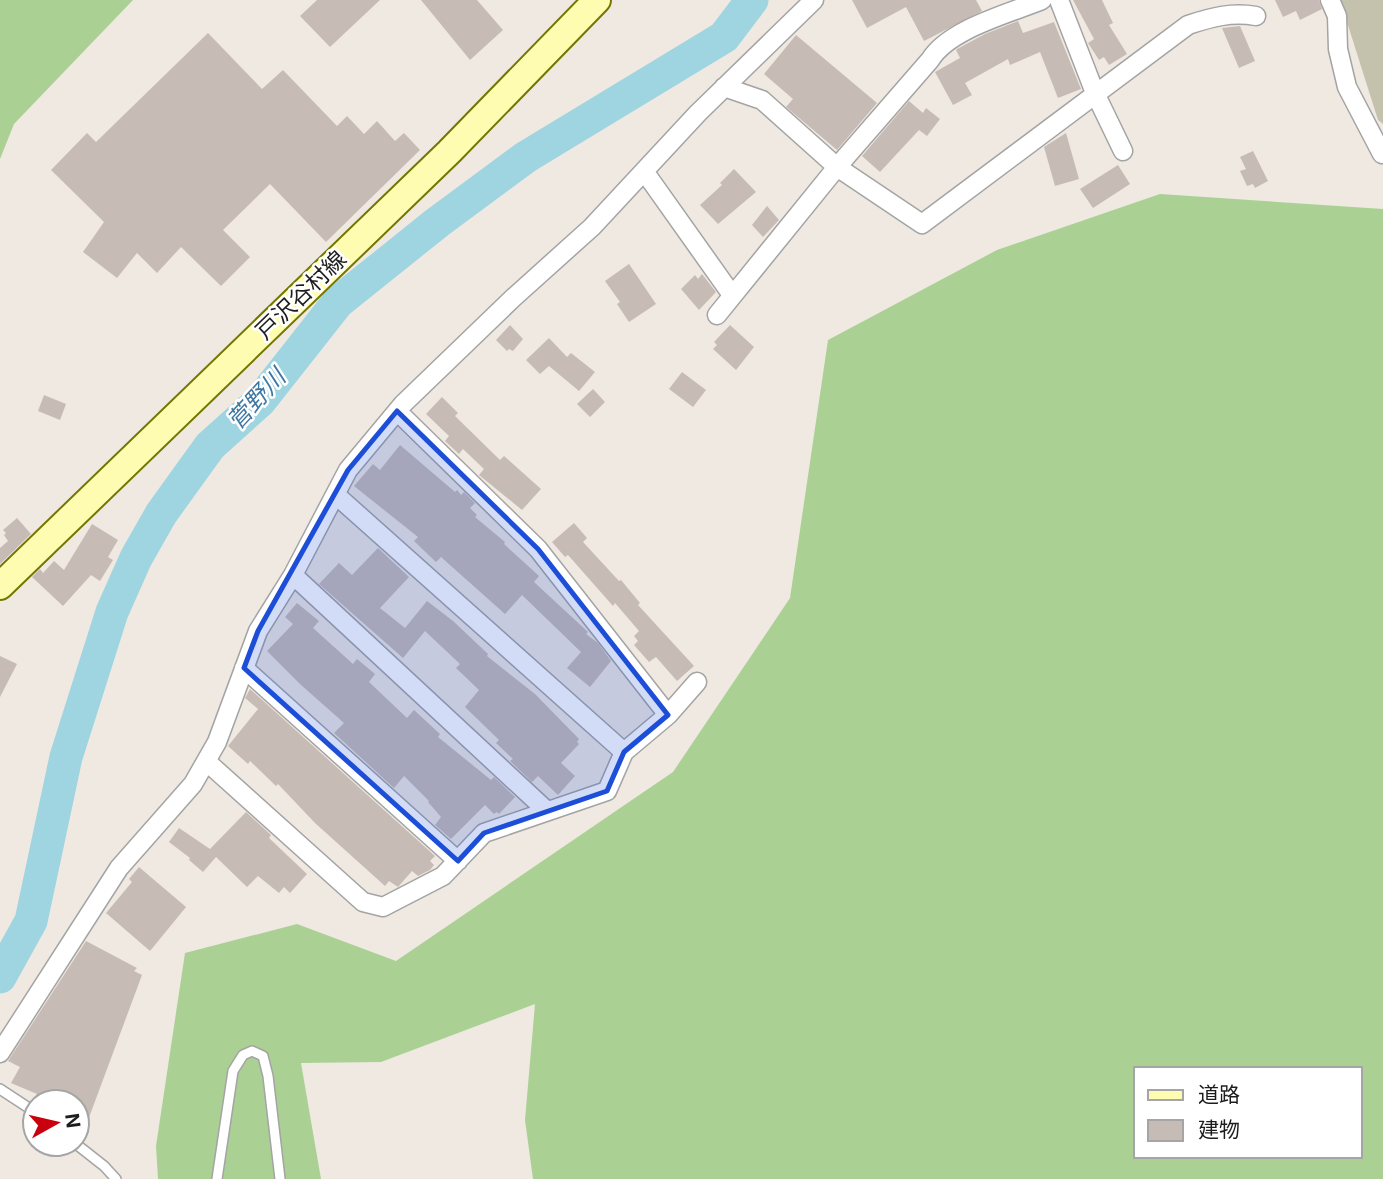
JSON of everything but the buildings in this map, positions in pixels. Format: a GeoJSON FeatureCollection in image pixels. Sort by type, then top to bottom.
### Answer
{"type":"FeatureCollection","features":[{"type":"Feature","properties":{"kind":"main road","name":"戸沢谷村線"},"geometry":{"type":"LineString","coordinates":[[0,586],[449,152],[597,0]]}},
{"type":"Feature","properties":{"kind":"street"},"geometry":{"type":"LineString","coordinates":[[0,1053],[119,868],[193,784],[217,742],[258,631],[293,575],[348,470],[397,411],[513,298],[592,227],[724,87],[814,0]]}},
{"type":"Feature","properties":{"kind":"street"},"geometry":{"type":"LineString","coordinates":[[717,315],[837,167],[930,61],[937,49],[965,31],[1042,0]]}},
{"type":"Feature","properties":{"kind":"street"},"geometry":{"type":"LineString","coordinates":[[1059,0],[1095,93],[1123,151]]}},
{"type":"Feature","properties":{"kind":"street"},"geometry":{"type":"LineString","coordinates":[[1331,0],[1337,16],[1338,49],[1347,87],[1382,153]]}},
{"type":"Feature","properties":{"kind":"street"},"geometry":{"type":"LineString","coordinates":[[724,87],[762,100],[837,167],[922,224],[1188,25],[1222,15],[1239,13],[1256,16]]}},
{"type":"Feature","properties":{"kind":"street"},"geometry":{"type":"LineString","coordinates":[[644,171],[732,295]]}},
{"type":"Feature","properties":{"kind":"street"},"geometry":{"type":"LineString","coordinates":[[397,411],[538,549],[668,715]]}},
{"type":"Feature","properties":{"kind":"street"},"geometry":{"type":"LineString","coordinates":[[335,495],[624,752]]}},
{"type":"Feature","properties":{"kind":"street"},"geometry":{"type":"LineString","coordinates":[[293,575],[547,811]]}},
{"type":"Feature","properties":{"kind":"street"},"geometry":{"type":"LineString","coordinates":[[244,668],[458,861]]}},
{"type":"Feature","properties":{"kind":"street"},"geometry":{"type":"LineString","coordinates":[[206,761],[363,902],[383,907],[443,876],[484,833],[607,791],[624,752],[668,715],[697,682]]}},
{"type":"Feature","properties":{"kind":"lane"},"geometry":{"type":"LineString","coordinates":[[218,1179],[233,1071],[243,1055],[252,1051],[263,1056],[268,1076],[280,1179]]}},
{"type":"Feature","properties":{"kind":"lane"},"geometry":{"type":"LineString","coordinates":[[0,1089],[21,1103]]}},
{"type":"Feature","properties":{"kind":"lane"},"geometry":{"type":"LineString","coordinates":[[91,1156],[116,1179]]}},
{"type":"Feature","properties":{"kind":"highlighted area"},"geometry":{"type":"Polygon","coordinates":[[[397,411],[538,549],[668,715],[624,752],[607,791],[484,833],[458,861],[244,668],[258,631],[348,470],[397,411]]]}},
{"type":"Feature","properties":{"kind":"shaded area"},"geometry":{"type":"Polygon","coordinates":[[[1340,0],[1383,0],[1383,124],[1378,120],[1340,0]]]}},
{"type":"Feature","properties":{"kind":"green space"},"geometry":{"type":"Polygon","coordinates":[[[0,0],[133,0],[14,124],[0,159],[0,0]]]}},
{"type":"Feature","properties":{"kind":"green space"},"geometry":{"type":"Polygon","coordinates":[[[1160,194],[1383,209],[1383,1179],[533,1179],[525,1120],[535,1004],[381,1062],[301,1063],[321,1179],[158,1179],[156,1146],[185,953],[297,924],[396,961],[673,772],[790,598],[828,340],[997,250],[1160,194]]]}},
{"type":"Feature","properties":{"kind":"waterway","name":"菅野川"},"geometry":{"type":"LineString","coordinates":[[0,977],[31,921],[66,757],[112,612],[136,558],[161,514],[210,446],[260,401],[338,302],[438,222],[526,157],[724,37],[752,0]]}}]}
